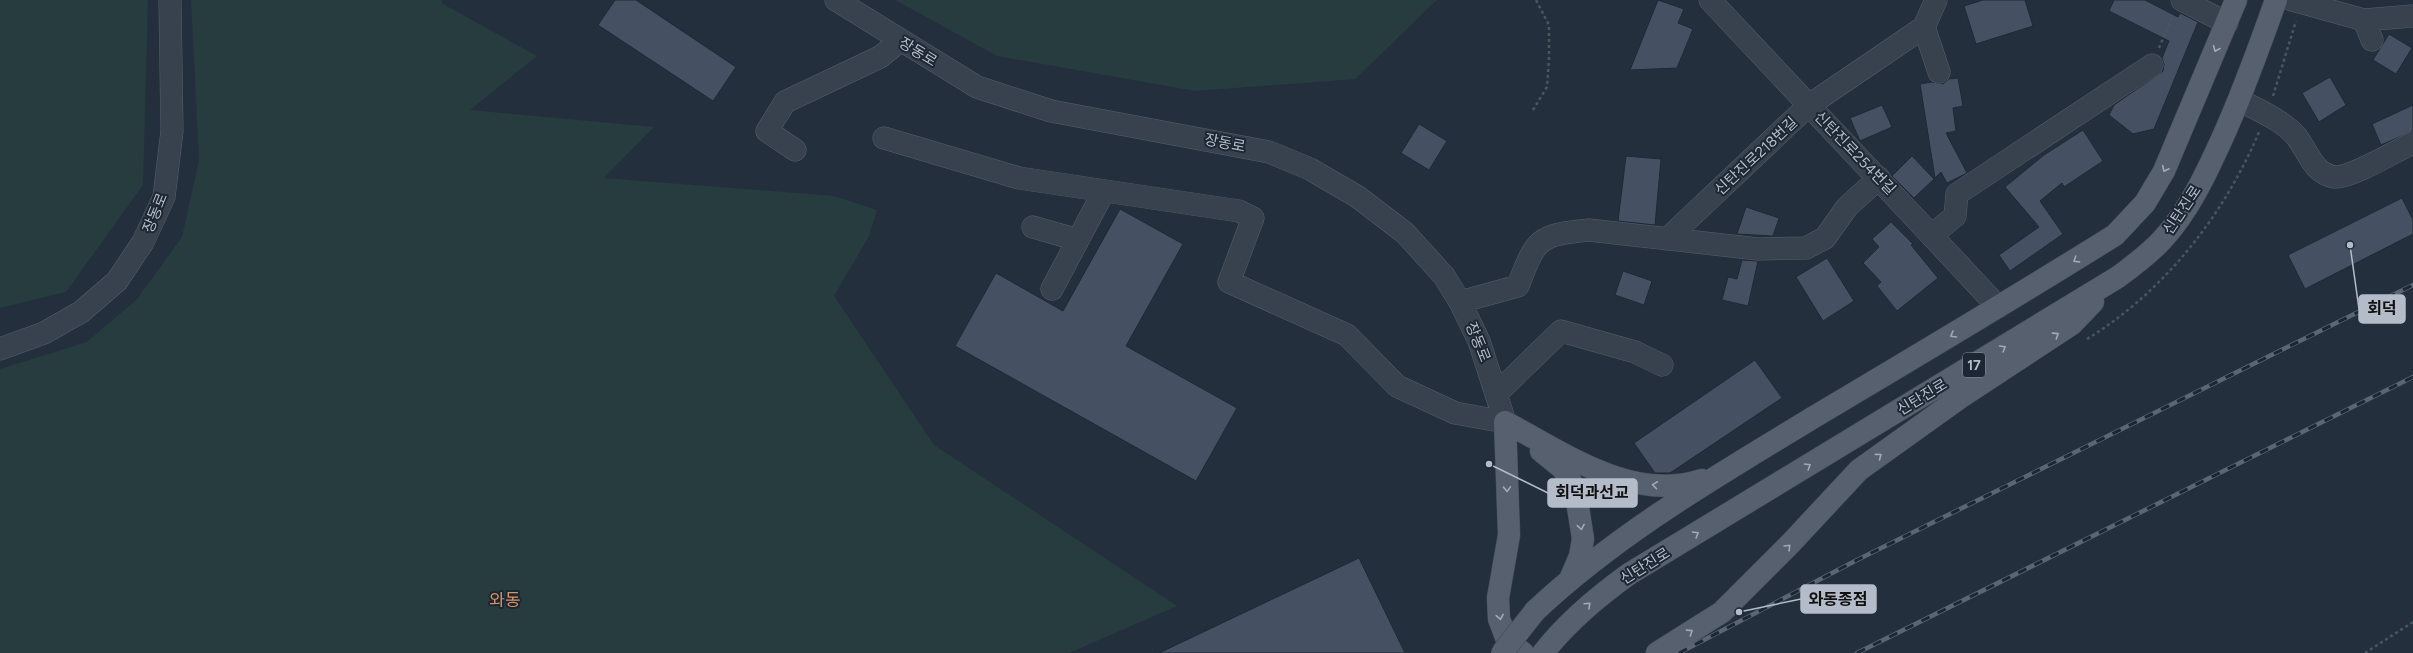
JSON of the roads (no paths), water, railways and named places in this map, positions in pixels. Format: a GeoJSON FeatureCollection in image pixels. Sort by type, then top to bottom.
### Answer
{"type":"FeatureCollection","features":[{"type":"Feature","properties":{"kind":"main road","name":"17"},"geometry":{"type":"LineString","coordinates":[[1507,650],[1535,611],[1571,577],[1643,523],[1720,474],[2115,235],[2145,203],[2164,171],[2236,0]]}},
{"type":"Feature","properties":{"kind":"main road","name":"신탄진로"},"geometry":{"type":"LineString","coordinates":[[1543,653],[1560,632],[1597,597],[1630,574],[2118,277],[2162,240],[2188,205],[2207,171],[2239,100],[2276,0]]}},
{"type":"Feature","properties":{"kind":"main road"},"geometry":{"type":"LineString","coordinates":[[1657,653],[1722,612],[1790,544],[1859,470],[1961,397],[2072,324],[2118,277]]}},
{"type":"Feature","properties":{"kind":"main road"},"geometry":{"type":"LineString","coordinates":[[1504,422],[1585,465],[1622,480],[1663,486],[1686,485],[1720,474]]}},
{"type":"Feature","properties":{"kind":"main road"},"geometry":{"type":"LineString","coordinates":[[1504,422],[1562,468],[1574,488],[1583,539],[1580,556],[1571,577]]}},
{"type":"Feature","properties":{"kind":"main road"},"geometry":{"type":"LineString","coordinates":[[1504,422],[1509,535],[1498,598],[1499,619],[1507,650]]}},
{"type":"Feature","properties":{"kind":"street","name":"장동로"},"geometry":{"type":"LineString","coordinates":[[0,349],[44,333],[81,312],[117,281],[143,242],[164,197],[172,131],[170,0]]}},
{"type":"Feature","properties":{"kind":"street","name":"장동로"},"geometry":{"type":"LineString","coordinates":[[836,0],[977,88],[1051,111],[1269,152],[1310,169],[1358,197],[1405,232],[1444,276],[1460,302],[1479,341],[1497,393],[1504,422]]}},
{"type":"Feature","properties":{"kind":"street","name":"신탄진로254번길"},"geometry":{"type":"LineString","coordinates":[[1710,0],[1808,106],[1880,178],[1998,307]]}},
{"type":"Feature","properties":{"kind":"street"},"geometry":{"type":"LineString","coordinates":[[1936,0],[1924,26],[1939,72]]}},
{"type":"Feature","properties":{"kind":"street"},"geometry":{"type":"LineString","coordinates":[[2178,7],[2227,23]]}},
{"type":"Feature","properties":{"kind":"street"},"geometry":{"type":"LineString","coordinates":[[2295,7],[2368,30],[2413,16]]}},
{"type":"Feature","properties":{"kind":"street","name":"신탄진로218번길"},"geometry":{"type":"LineString","coordinates":[[1667,239],[1808,106],[1924,26]]}},
{"type":"Feature","properties":{"kind":"street"},"geometry":{"type":"LineString","coordinates":[[795,150],[767,131],[785,102],[880,57],[900,41]]}},
{"type":"Feature","properties":{"kind":"street"},"geometry":{"type":"LineString","coordinates":[[1932,235],[1955,216],[1957,194],[2152,65]]}},
{"type":"Feature","properties":{"kind":"street"},"geometry":{"type":"LineString","coordinates":[[2239,100],[2266,114],[2295,136],[2321,173],[2335,177],[2349,174],[2413,142]]}},
{"type":"Feature","properties":{"kind":"street"},"geometry":{"type":"LineString","coordinates":[[884,138],[1019,178],[1239,211],[1254,218],[1229,282],[1347,335],[1397,386],[1455,413],[1504,422]]}},
{"type":"Feature","properties":{"kind":"street"},"geometry":{"type":"LineString","coordinates":[[1460,302],[1518,286],[1530,254],[1541,240],[1565,232],[1589,230],[1758,249],[1806,248],[1825,238],[1847,207],[1880,178]]}},
{"type":"Feature","properties":{"kind":"street"},"geometry":{"type":"LineString","coordinates":[[1052,289],[1104,191]]}},
{"type":"Feature","properties":{"kind":"street"},"geometry":{"type":"LineString","coordinates":[[1033,227],[1078,240]]}},
{"type":"Feature","properties":{"kind":"street"},"geometry":{"type":"LineString","coordinates":[[1497,393],[1561,331],[1635,352],[1662,365]]}},
{"type":"Feature","properties":{"kind":"railway"},"geometry":{"type":"LineString","coordinates":[[1679,653],[1857,560],[2413,285]]}},
{"type":"Feature","properties":{"kind":"railway"},"geometry":{"type":"LineString","coordinates":[[1857,653],[2413,377]]}},
{"type":"Feature","properties":{"kind":"place","name":"회덕"},"geometry":{"type":"Point","coordinates":[2350,245]}},
{"type":"Feature","properties":{"kind":"place","name":"회덕과선교"},"geometry":{"type":"Point","coordinates":[1489,464]}},
{"type":"Feature","properties":{"kind":"place","name":"와동종점"},"geometry":{"type":"Point","coordinates":[1739,612]}},
{"type":"Feature","properties":{"kind":"district","name":"와동"},"geometry":{"type":"Point","coordinates":[505,600]}}]}
